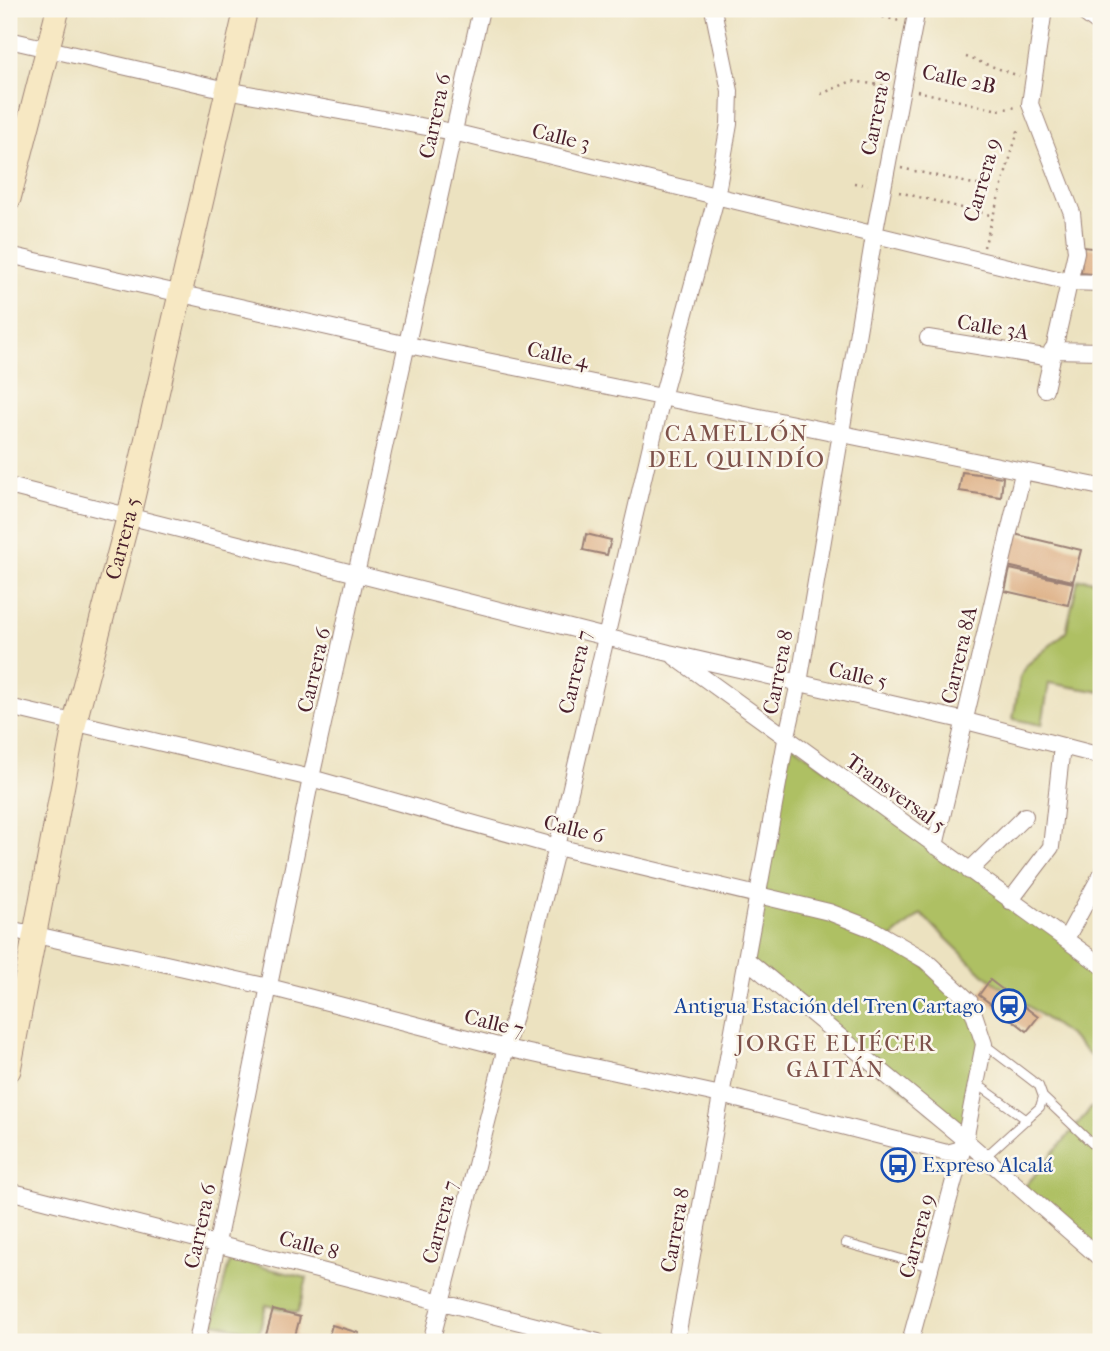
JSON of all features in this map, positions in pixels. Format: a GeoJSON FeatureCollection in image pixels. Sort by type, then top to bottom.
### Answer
{"type":"FeatureCollection","features":[{"type":"Feature","properties":{"kind":"main road"},"geometry":{"type":"LineString","coordinates":[[9,199],[58,9]]}},
{"type":"Feature","properties":{"kind":"main road","name":"Carrera 5"},"geometry":{"type":"LineString","coordinates":[[9,1070],[75,721],[129,515],[246,9]]}},
{"type":"Feature","properties":{"kind":"street","name":"Carrera 6"},"geometry":{"type":"LineString","coordinates":[[197,1342],[311,778],[481,9]]}},
{"type":"Feature","properties":{"kind":"street","name":"Carrera 7"},"geometry":{"type":"LineString","coordinates":[[431,1342],[557,847],[662,397],[716,198],[729,124],[730,91],[713,9]]}},
{"type":"Feature","properties":{"kind":"street"},"geometry":{"type":"LineString","coordinates":[[1044,9],[1032,80],[1032,112],[1072,213],[1076,252],[1045,389]]}},
{"type":"Feature","properties":{"kind":"street"},"geometry":{"type":"LineString","coordinates":[[1079,9],[1101,26]]}},
{"type":"Feature","properties":{"kind":"street","name":"Carrera 8"},"geometry":{"type":"LineString","coordinates":[[676,1342],[760,894],[786,740],[799,683],[874,236],[916,16]]}},
{"type":"Feature","properties":{"kind":"street","name":"Calle 3"},"geometry":{"type":"LineString","coordinates":[[9,40],[48,46],[228,90],[453,132],[1069,282],[1101,283]]}},
{"type":"Feature","properties":{"kind":"street","name":"Calle 4"},"geometry":{"type":"LineString","coordinates":[[9,255],[179,291],[408,345],[1101,487]]}},
{"type":"Feature","properties":{"kind":"street","name":"Calle 3A"},"geometry":{"type":"LineString","coordinates":[[929,338],[1051,354],[1101,351]]}},
{"type":"Feature","properties":{"kind":"street","name":"Carrera 8A"},"geometry":{"type":"LineString","coordinates":[[935,846],[1023,473]]}},
{"type":"Feature","properties":{"kind":"street","name":"Calle 5"},"geometry":{"type":"LineString","coordinates":[[9,486],[605,634],[668,653],[966,720],[1101,756]]}},
{"type":"Feature","properties":{"kind":"street","name":"Transversal 5"},"geometry":{"type":"LineString","coordinates":[[668,653],[1010,901],[1067,937],[1101,965]]}},
{"type":"Feature","properties":{"kind":"street","name":"Calle 6"},"geometry":{"type":"LineString","coordinates":[[9,706],[311,778],[557,847],[829,912],[864,926],[925,960],[970,1002],[984,1044]]}},
{"type":"Feature","properties":{"kind":"street"},"geometry":{"type":"LineString","coordinates":[[1010,901],[1051,847],[1062,746]]}},
{"type":"Feature","properties":{"kind":"street"},"geometry":{"type":"LineString","coordinates":[[969,871],[1025,816]]}},
{"type":"Feature","properties":{"kind":"street"},"geometry":{"type":"LineString","coordinates":[[1067,937],[1101,875]]}},
{"type":"Feature","properties":{"kind":"street","name":"Calle 7"},"geometry":{"type":"LineString","coordinates":[[9,929],[270,987],[506,1048],[721,1095],[947,1153],[958,1150],[964,1140]]}},
{"type":"Feature","properties":{"kind":"street"},"geometry":{"type":"LineString","coordinates":[[747,960],[964,1140],[1101,1259]]}},
{"type":"Feature","properties":{"kind":"street"},"geometry":{"type":"LineString","coordinates":[[964,1140],[984,1044]]}},
{"type":"Feature","properties":{"kind":"street","name":"Carrera 9"},"geometry":{"type":"LineString","coordinates":[[910,1342],[964,1140]]}},
{"type":"Feature","properties":{"kind":"street","name":"Calle 8"},"geometry":{"type":"LineString","coordinates":[[9,1191],[598,1342]]}},
{"type":"Feature","properties":{"kind":"lane"},"geometry":{"type":"LineString","coordinates":[[984,1044],[1039,1086],[1043,1097],[1101,1152]]}},
{"type":"Feature","properties":{"kind":"lane"},"geometry":{"type":"LineString","coordinates":[[976,1083],[1027,1120]]}},
{"type":"Feature","properties":{"kind":"lane"},"geometry":{"type":"LineString","coordinates":[[985,1158],[1040,1107],[1043,1097]]}},
{"type":"Feature","properties":{"kind":"lane"},"geometry":{"type":"LineString","coordinates":[[845,1243],[930,1267]]}},
{"type":"Feature","properties":{"kind":"path"},"geometry":{"type":"LineString","coordinates":[[869,14],[916,16]]}},
{"type":"Feature","properties":{"kind":"path"},"geometry":{"type":"LineString","coordinates":[[966,57],[1032,80]]}},
{"type":"Feature","properties":{"kind":"path","name":"Calle 2B"},"geometry":{"type":"LineString","coordinates":[[821,94],[852,81],[902,88],[998,110],[1032,112]]}},
{"type":"Feature","properties":{"kind":"path","name":"Carrera 9"},"geometry":{"type":"LineString","coordinates":[[979,260],[1018,131],[1032,112]]}},
{"type":"Feature","properties":{"kind":"path"},"geometry":{"type":"LineString","coordinates":[[887,165],[982,187]]}},
{"type":"Feature","properties":{"kind":"path"},"geometry":{"type":"LineString","coordinates":[[883,188],[994,216]]}},
{"type":"Feature","properties":{"kind":"green space"},"geometry":{"type":"Polygon","coordinates":[[[1078,580],[1101,583],[1101,692],[1049,683],[1042,725],[1013,719],[1020,677],[1027,665],[1066,632],[1078,580]]]}},
{"type":"Feature","properties":{"kind":"green space"},"geometry":{"type":"Polygon","coordinates":[[[790,743],[1101,965],[1101,1065],[1070,1036],[983,974],[921,914],[890,939],[970,1002],[984,1044],[965,1140],[747,960],[790,743]]]}},
{"type":"Feature","properties":{"kind":"green space"},"geometry":{"type":"Polygon","coordinates":[[[1092,1107],[1101,1115],[1101,1255],[1022,1190],[1092,1107]]]}},
{"type":"Feature","properties":{"kind":"green space"},"geometry":{"type":"Polygon","coordinates":[[[230,1259],[307,1278],[298,1313],[266,1305],[259,1333],[214,1323],[230,1259]]]}},
{"type":"Feature","properties":{"kind":"building"},"geometry":{"type":"Polygon","coordinates":[[[1083,247],[1101,249],[1101,275],[1081,273],[1083,247]]]}},
{"type":"Feature","properties":{"kind":"building"},"geometry":{"type":"Polygon","coordinates":[[[962,472],[1003,477],[1001,497],[959,491],[962,472]]]}},
{"type":"Feature","properties":{"kind":"building"},"geometry":{"type":"Polygon","coordinates":[[[586,534],[611,540],[607,555],[583,550],[586,534]]]}},
{"type":"Feature","properties":{"kind":"building"},"geometry":{"type":"Polygon","coordinates":[[[1014,534],[1081,550],[1073,581],[1007,566],[1014,534]]]}},
{"type":"Feature","properties":{"kind":"building"},"geometry":{"type":"Polygon","coordinates":[[[1010,569],[1073,583],[1068,605],[1005,591],[1010,569]]]}},
{"type":"Feature","properties":{"kind":"building","name":"Antigua Estación del Tren Cartago"},"geometry":{"type":"Polygon","coordinates":[[[990,980],[1038,1017],[1027,1031],[979,995],[990,980]]]}},
{"type":"Feature","properties":{"kind":"building"},"geometry":{"type":"Polygon","coordinates":[[[273,1310],[300,1317],[295,1336],[314,1342],[264,1342],[273,1310]]]}},
{"type":"Feature","properties":{"kind":"building"},"geometry":{"type":"Polygon","coordinates":[[[332,1325],[359,1333],[357,1342],[327,1342],[332,1325]]]}},
{"type":"Feature","properties":{"kind":"place","name":"Antigua Estación del Tren Cartago"},"geometry":{"type":"Point","coordinates":[1009,1006]}},
{"type":"Feature","properties":{"kind":"place","name":"Expreso Alcalá"},"geometry":{"type":"Point","coordinates":[898,1165]}},
{"type":"Feature","properties":{"kind":"district","name":"CAMELLÓN DEL QUINDÍO"},"geometry":{"type":"Point","coordinates":[737,446]}},
{"type":"Feature","properties":{"kind":"district","name":"JORGE ELIÉCER GAITÁN"},"geometry":{"type":"Point","coordinates":[836,1056]}}]}
